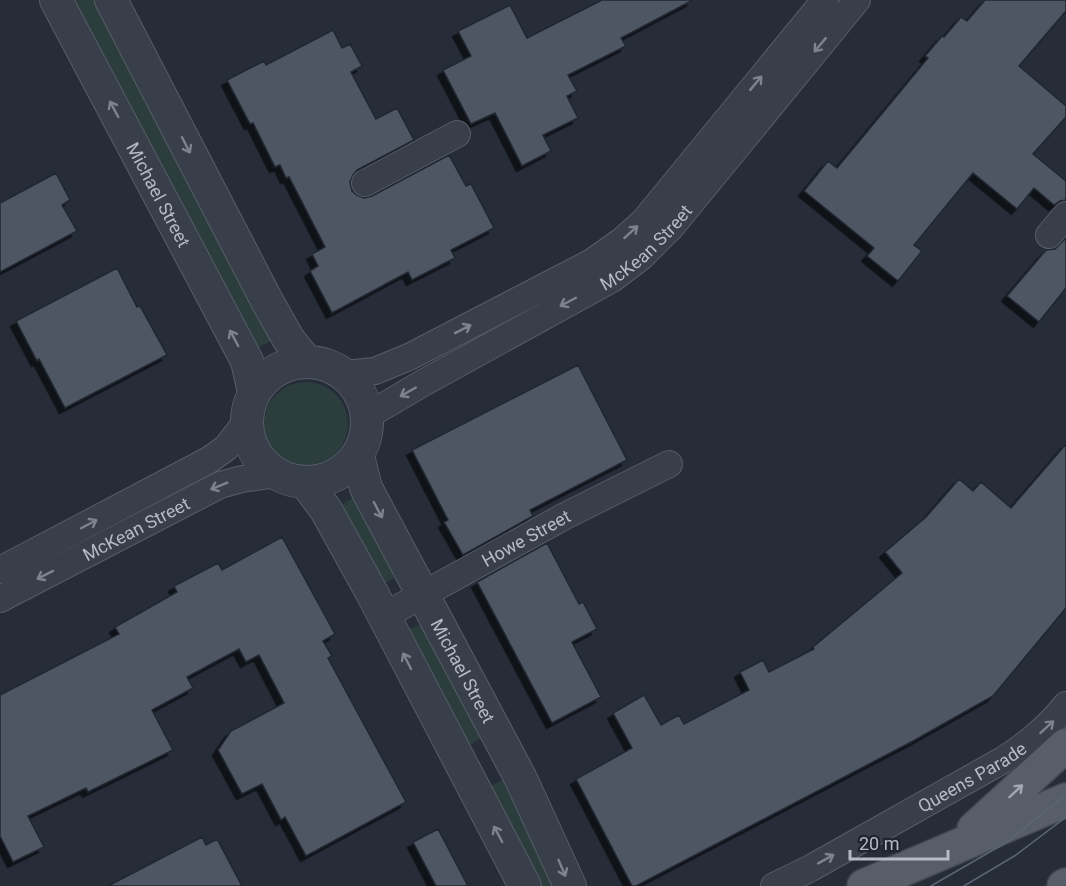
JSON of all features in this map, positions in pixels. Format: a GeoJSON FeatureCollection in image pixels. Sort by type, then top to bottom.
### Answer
{"type":"FeatureCollection","features":[{"type":"Feature","properties":{"kind":"main road"},"geometry":{"type":"LineString","coordinates":[[958,845],[1066,745]]}},
{"type":"Feature","properties":{"kind":"main road"},"geometry":{"type":"LineString","coordinates":[[864,886],[1066,800]]}},
{"type":"Feature","properties":{"kind":"street","name":"Michael Street"},"geometry":{"type":"LineString","coordinates":[[56,0],[247,361],[250,407]]}},
{"type":"Feature","properties":{"kind":"street"},"geometry":{"type":"LineString","coordinates":[[111,0],[267,301],[289,340],[306,361]]}},
{"type":"Feature","properties":{"kind":"street","name":"McKean Street"},"geometry":{"type":"LineString","coordinates":[[344,374],[375,371],[411,356],[592,262],[623,240],[644,221],[825,0]]}},
{"type":"Feature","properties":{"kind":"street","name":"McKean Street"},"geometry":{"type":"LineString","coordinates":[[368,416],[423,382],[612,279],[640,257],[672,226],[857,0]]}},
{"type":"Feature","properties":{"kind":"street"},"geometry":{"type":"LineString","coordinates":[[365,183],[457,134]]}},
{"type":"Feature","properties":{"kind":"street"},"geometry":{"type":"LineString","coordinates":[[1049,235],[1066,215]]}},
{"type":"Feature","properties":{"kind":"street"},"geometry":{"type":"LineString","coordinates":[[306,361],[323,363],[350,379],[368,416],[365,441],[358,456],[344,470],[326,479],[306,483],[290,480],[276,474],[260,460],[249,442],[250,407],[263,379],[276,370],[291,363],[306,361]]}},
{"type":"Feature","properties":{"kind":"street","name":"McKean Street"},"geometry":{"type":"LineString","coordinates":[[0,570],[209,460],[226,448],[250,407]]}},
{"type":"Feature","properties":{"kind":"street","name":"Michael Street"},"geometry":{"type":"LineString","coordinates":[[358,456],[366,488],[543,823],[570,886]]}},
{"type":"Feature","properties":{"kind":"street","name":"Howe Street"},"geometry":{"type":"LineString","coordinates":[[384,616],[423,596],[461,572],[669,464]]}},
{"type":"Feature","properties":{"kind":"street","name":"McKean Street"},"geometry":{"type":"LineString","coordinates":[[0,599],[220,485],[276,474]]}},
{"type":"Feature","properties":{"kind":"street"},"geometry":{"type":"LineString","coordinates":[[306,483],[326,510],[384,616],[525,886]]}},
{"type":"Feature","properties":{"kind":"street","name":"Queens Parade"},"geometry":{"type":"LineString","coordinates":[[774,886],[811,868],[1003,760],[1027,744],[1055,720],[1066,705]]}},
{"type":"Feature","properties":{"kind":"street"},"geometry":{"type":"LineString","coordinates":[[468,779],[509,758]]}},
{"type":"Feature","properties":{"kind":"shaded area"},"geometry":{"type":"Polygon","coordinates":[[[71,0],[102,0],[280,336],[254,350],[71,0]]]}},
{"type":"Feature","properties":{"kind":"shaded area"},"geometry":{"type":"Polygon","coordinates":[[[306,382],[322,385],[336,394],[345,408],[348,424],[345,440],[336,454],[322,463],[306,466],[290,463],[276,454],[267,440],[264,424],[267,408],[276,394],[290,385],[306,382]]]}},
{"type":"Feature","properties":{"kind":"shaded area"},"geometry":{"type":"Polygon","coordinates":[[[360,494],[403,573],[380,586],[337,507],[360,494]]]}},
{"type":"Feature","properties":{"kind":"shaded area"},"geometry":{"type":"Polygon","coordinates":[[[427,621],[487,735],[463,749],[403,633],[427,621]]]}},
{"type":"Feature","properties":{"kind":"shaded area"},"geometry":{"type":"Polygon","coordinates":[[[507,778],[557,886],[535,886],[484,789],[507,778]]]}},
{"type":"Feature","properties":{"kind":"building"},"geometry":{"type":"Polygon","coordinates":[[[602,0],[693,0],[621,38],[626,46],[568,75],[577,91],[567,96],[578,118],[543,135],[551,151],[522,166],[495,113],[471,124],[443,70],[471,56],[458,31],[510,5],[527,38],[602,0]]]}},
{"type":"Feature","properties":{"kind":"building"},"geometry":{"type":"Polygon","coordinates":[[[985,0],[1066,0],[1066,11],[1019,66],[1066,106],[1066,117],[1033,154],[1066,181],[1066,200],[1054,205],[1034,188],[1017,209],[973,173],[914,245],[922,251],[898,281],[867,256],[874,248],[804,191],[828,161],[837,168],[928,58],[925,56],[942,36],[944,37],[961,17],[967,21],[985,0]]]}},
{"type":"Feature","properties":{"kind":"building"},"geometry":{"type":"Polygon","coordinates":[[[333,30],[342,48],[350,44],[362,66],[351,72],[376,119],[397,108],[414,140],[357,170],[350,182],[352,191],[364,198],[372,196],[449,155],[466,186],[471,184],[494,228],[451,250],[455,258],[412,280],[408,272],[332,313],[310,271],[318,266],[312,254],[325,247],[289,177],[286,178],[280,165],[275,167],[253,123],[250,124],[227,80],[264,61],[266,65],[333,30]]]}},
{"type":"Feature","properties":{"kind":"building"},"geometry":{"type":"Polygon","coordinates":[[[56,173],[70,200],[62,205],[77,231],[0,272],[0,203],[56,173]]]}},
{"type":"Feature","properties":{"kind":"building"},"geometry":{"type":"Polygon","coordinates":[[[1066,238],[1066,288],[1039,322],[1007,296],[1046,250],[1055,249],[1066,238]]]}},
{"type":"Feature","properties":{"kind":"building"},"geometry":{"type":"Polygon","coordinates":[[[117,268],[137,307],[140,306],[167,355],[65,408],[16,321],[117,268]]]}},
{"type":"Feature","properties":{"kind":"building"},"geometry":{"type":"Polygon","coordinates":[[[578,365],[627,460],[530,510],[533,516],[463,555],[444,522],[448,520],[412,450],[578,365]]]}},
{"type":"Feature","properties":{"kind":"building"},"geometry":{"type":"Polygon","coordinates":[[[1066,444],[1066,608],[993,696],[915,740],[636,886],[632,886],[576,779],[632,748],[613,713],[644,695],[661,725],[679,715],[684,724],[749,690],[740,672],[763,660],[769,672],[814,649],[813,647],[902,573],[885,552],[926,517],[959,479],[973,491],[981,482],[1011,508],[1066,444]]]}},
{"type":"Feature","properties":{"kind":"building"},"geometry":{"type":"Polygon","coordinates":[[[282,537],[335,634],[323,641],[332,656],[328,658],[406,802],[306,856],[285,817],[281,820],[262,784],[242,794],[218,750],[231,731],[284,703],[259,655],[246,662],[239,649],[187,677],[193,688],[152,710],[173,750],[88,792],[86,788],[28,816],[44,847],[13,862],[0,836],[0,695],[119,634],[115,627],[177,592],[174,586],[218,563],[222,570],[282,537]]]}},
{"type":"Feature","properties":{"kind":"building"},"geometry":{"type":"Polygon","coordinates":[[[547,543],[579,604],[583,602],[597,629],[572,642],[601,697],[552,723],[477,582],[547,543]]]}},
{"type":"Feature","properties":{"kind":"building"},"geometry":{"type":"Polygon","coordinates":[[[438,829],[468,886],[436,886],[413,842],[438,829]]]}},
{"type":"Feature","properties":{"kind":"building"},"geometry":{"type":"Polygon","coordinates":[[[202,837],[206,845],[217,839],[242,886],[108,886],[202,837]]]}},
{"type":"Feature","properties":{"kind":"tram line"},"geometry":{"type":"LineString","coordinates":[[931,886],[1007,842],[1066,795]]}},
{"type":"Feature","properties":{"kind":"tram line"},"geometry":{"type":"LineString","coordinates":[[964,886],[1016,855],[1066,817]]}}]}
